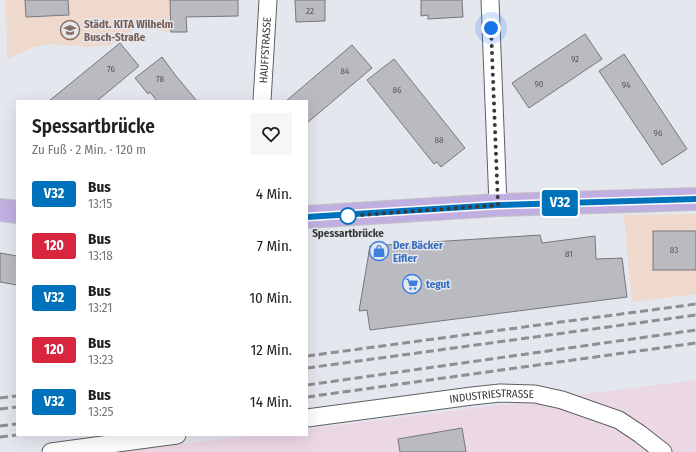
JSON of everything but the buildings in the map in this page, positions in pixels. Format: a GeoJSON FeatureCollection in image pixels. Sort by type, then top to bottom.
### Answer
{"type":"FeatureCollection","features":[{"type":"Feature","properties":{"kind":"main road"},"geometry":{"type":"LineString","coordinates":[[308,217],[498,205],[696,199]]}},
{"type":"Feature","properties":{"kind":"main road"},"geometry":{"type":"LineString","coordinates":[[0,210],[16,212]]}},
{"type":"Feature","properties":{"kind":"street","name":"HAUFFSTRASSE"},"geometry":{"type":"LineString","coordinates":[[262,100],[268,0]]}},
{"type":"Feature","properties":{"kind":"street"},"geometry":{"type":"LineString","coordinates":[[490,0],[498,205]]}},
{"type":"Feature","properties":{"kind":"street","name":"INDUSTRIESTRASSE"},"geometry":{"type":"LineString","coordinates":[[308,418],[500,393],[535,394],[562,400],[619,420],[663,452]]}},
{"type":"Feature","properties":{"kind":"street"},"geometry":{"type":"LineString","coordinates":[[51,452],[170,436]]}},
{"type":"Feature","properties":{"kind":"shaded area","name":"Städt. KITA Wilhelm Busch-Straße"},"geometry":{"type":"Polygon","coordinates":[[[6,0],[170,0],[171,32],[136,27],[127,35],[110,45],[90,47],[50,44],[34,47],[7,59],[6,0]]]}},
{"type":"Feature","properties":{"kind":"shaded area"},"geometry":{"type":"Polygon","coordinates":[[[696,214],[696,294],[632,302],[624,215],[696,214]]]}},
{"type":"Feature","properties":{"kind":"shaded area"},"geometry":{"type":"Polygon","coordinates":[[[696,380],[696,452],[119,452],[247,436],[308,436],[308,429],[696,380]]]}},
{"type":"Feature","properties":{"kind":"railway"},"geometry":{"type":"LineString","coordinates":[[308,356],[696,304]]}},
{"type":"Feature","properties":{"kind":"railway"},"geometry":{"type":"LineString","coordinates":[[308,368],[696,315]]}},
{"type":"Feature","properties":{"kind":"railway"},"geometry":{"type":"LineString","coordinates":[[308,385],[696,330]]}},
{"type":"Feature","properties":{"kind":"railway"},"geometry":{"type":"LineString","coordinates":[[308,397],[696,343]]}},
{"type":"Feature","properties":{"kind":"railway"},"geometry":{"type":"LineString","coordinates":[[0,398],[16,396]]}},
{"type":"Feature","properties":{"kind":"railway"},"geometry":{"type":"LineString","coordinates":[[0,409],[16,407]]}},
{"type":"Feature","properties":{"kind":"railway"},"geometry":{"type":"LineString","coordinates":[[0,426],[16,424]]}},
{"type":"Feature","properties":{"kind":"railway"},"geometry":{"type":"LineString","coordinates":[[0,437],[16,435]]}},
{"type":"Feature","properties":{"kind":"bus line","name":"V32"},"geometry":{"type":"LineString","coordinates":[[308,217],[348,216],[498,205],[696,199]]}},
{"type":"Feature","properties":{"kind":"place","name":"Städt. KITA Wilhelm Busch-Straße"},"geometry":{"type":"Point","coordinates":[70,30]}},
{"type":"Feature","properties":{"kind":"place","name":"Spessartbrücke"},"geometry":{"type":"Point","coordinates":[348,216]}},
{"type":"Feature","properties":{"kind":"place","name":"Der Bäcker Eifler"},"geometry":{"type":"Point","coordinates":[379,251]}},
{"type":"Feature","properties":{"kind":"place","name":"tegut"},"geometry":{"type":"Point","coordinates":[412,284]}},
{"type":"Feature","properties":{"kind":"route"},"geometry":{"type":"LineString","coordinates":[[348,216],[498,205],[491,28]]}}]}
